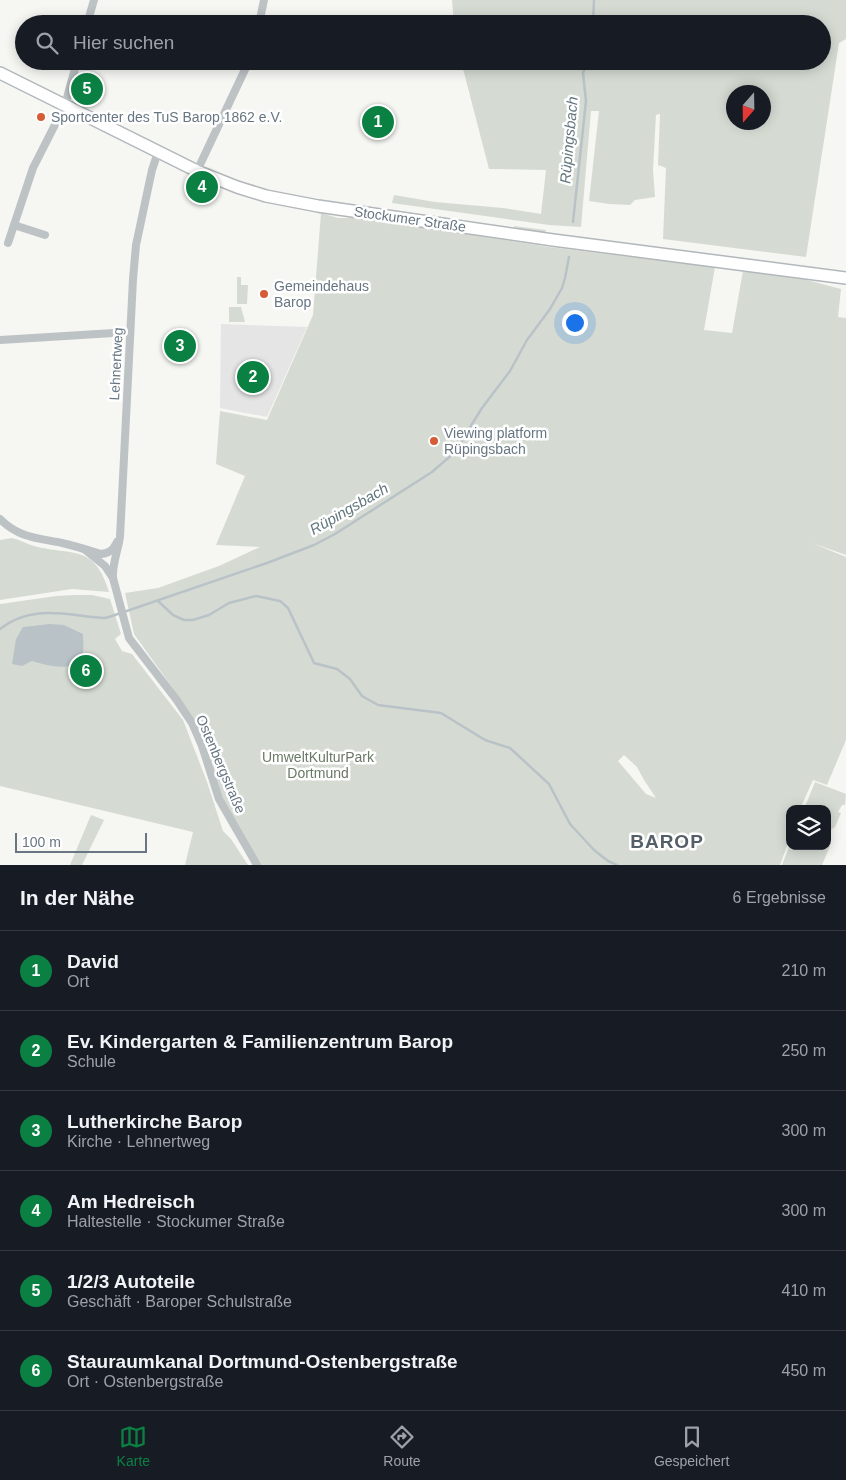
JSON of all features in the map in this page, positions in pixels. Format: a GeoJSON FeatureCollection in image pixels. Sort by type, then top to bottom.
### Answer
{"type":"FeatureCollection","features":[{"type":"Feature","properties":{"kind":"main road","name":"Stockumer Straße"},"geometry":{"type":"LineString","coordinates":[[0,73],[198,172],[246,190],[318,206],[554,240],[846,278]]}},
{"type":"Feature","properties":{"kind":"street"},"geometry":{"type":"LineString","coordinates":[[90,15],[94,0]]}},
{"type":"Feature","properties":{"kind":"street"},"geometry":{"type":"LineString","coordinates":[[260,15],[264,0]]}},
{"type":"Feature","properties":{"kind":"street"},"geometry":{"type":"LineString","coordinates":[[8,243],[33,168],[65,105],[75,70]]}},
{"type":"Feature","properties":{"kind":"street"},"geometry":{"type":"LineString","coordinates":[[198,172],[245,70]]}},
{"type":"Feature","properties":{"kind":"street","name":"Lehnertweg"},"geometry":{"type":"LineString","coordinates":[[113,578],[112,567],[120,537],[136,245],[152,170],[158,152]]}},
{"type":"Feature","properties":{"kind":"street"},"geometry":{"type":"LineString","coordinates":[[14,225],[44,234]]}},
{"type":"Feature","properties":{"kind":"street"},"geometry":{"type":"LineString","coordinates":[[0,340],[130,332]]}},
{"type":"Feature","properties":{"kind":"street","name":"Ostenbergstraße"},"geometry":{"type":"LineString","coordinates":[[0,519],[5,525],[24,536],[101,554],[114,549],[120,537]]}},
{"type":"Feature","properties":{"kind":"street","name":"Ostenbergstraße"},"geometry":{"type":"LineString","coordinates":[[84,549],[105,566],[113,578],[129,638],[192,723],[202,746],[219,799],[257,865]]}},
{"type":"Feature","properties":{"kind":"shaded area"},"geometry":{"type":"Polygon","coordinates":[[[221,324],[307,327],[267,417],[220,408],[221,324]]]}},
{"type":"Feature","properties":{"kind":"shaded area"},"geometry":{"type":"Polygon","coordinates":[[[50,624],[64,625],[83,634],[83,652],[77,663],[65,667],[51,666],[32,661],[22,666],[12,664],[16,639],[23,627],[50,624]]]}},
{"type":"Feature","properties":{"kind":"green space"},"geometry":{"type":"Polygon","coordinates":[[[452,0],[846,0],[846,39],[839,43],[806,257],[663,239],[666,168],[658,165],[660,114],[656,115],[653,170],[655,197],[635,200],[630,205],[589,201],[599,111],[591,111],[581,227],[549,225],[392,203],[394,195],[435,202],[503,208],[541,214],[546,170],[489,169],[463,70],[831,70],[831,15],[453,15],[452,0]]]}},
{"type":"Feature","properties":{"kind":"green space","name":"UmweltKulturPark Dortmund"},"geometry":{"type":"Polygon","coordinates":[[[321,213],[338,218],[366,218],[549,247],[715,267],[704,330],[732,333],[743,271],[803,279],[841,289],[838,317],[846,318],[846,555],[812,543],[846,557],[846,740],[827,785],[813,780],[802,805],[786,805],[786,849],[780,865],[259,865],[221,798],[174,690],[134,634],[125,593],[158,588],[219,566],[260,547],[216,545],[245,476],[216,464],[220,411],[267,420],[313,315],[321,213]],[[624,755],[618,761],[646,794],[656,798],[637,767],[624,755]]]}},
{"type":"Feature","properties":{"kind":"green space"},"geometry":{"type":"Polygon","coordinates":[[[514,226],[546,230],[545,233],[515,229],[514,226]]]}},
{"type":"Feature","properties":{"kind":"green space"},"geometry":{"type":"Polygon","coordinates":[[[237,277],[241,277],[241,285],[248,285],[247,304],[237,304],[237,277]]]}},
{"type":"Feature","properties":{"kind":"green space"},"geometry":{"type":"Polygon","coordinates":[[[229,307],[241,307],[245,322],[229,322],[229,307]]]}},
{"type":"Feature","properties":{"kind":"green space"},"geometry":{"type":"Polygon","coordinates":[[[12,538],[34,546],[71,552],[89,559],[97,566],[109,592],[72,589],[0,600],[0,540],[12,538]]]}},
{"type":"Feature","properties":{"kind":"green space"},"geometry":{"type":"Polygon","coordinates":[[[75,595],[92,595],[110,599],[121,634],[115,639],[122,651],[132,654],[183,720],[207,782],[223,831],[231,839],[248,865],[185,865],[193,832],[0,786],[0,604],[75,595]]]}},
{"type":"Feature","properties":{"kind":"green space"},"geometry":{"type":"Polygon","coordinates":[[[815,782],[846,794],[845,805],[842,805],[838,812],[841,813],[835,827],[831,830],[831,805],[806,805],[815,782]]]}},
{"type":"Feature","properties":{"kind":"green space"},"geometry":{"type":"Polygon","coordinates":[[[91,815],[104,820],[82,865],[70,865],[91,815]]]}},
{"type":"Feature","properties":{"kind":"green space"},"geometry":{"type":"Polygon","coordinates":[[[788,850],[828,850],[822,865],[782,865],[788,850]]]}},
{"type":"Feature","properties":{"kind":"waterway","name":"Rüpingsbach"},"geometry":{"type":"LineString","coordinates":[[593,15],[594,0]]}},
{"type":"Feature","properties":{"kind":"waterway","name":"Rüpingsbach"},"geometry":{"type":"LineString","coordinates":[[573,222],[586,101],[584,70]]}},
{"type":"Feature","properties":{"kind":"waterway","name":"Rüpingsbach"},"geometry":{"type":"LineString","coordinates":[[0,629],[12,621],[38,614],[51,613],[105,618],[267,563],[314,545],[335,534],[432,472],[454,453],[482,408],[510,371],[527,340],[550,309],[562,288],[569,257]]}},
{"type":"Feature","properties":{"kind":"waterway"},"geometry":{"type":"LineString","coordinates":[[158,601],[173,615],[184,620],[193,620],[209,615],[229,603],[256,596],[280,601],[288,608],[314,663],[337,669],[350,679],[362,696],[378,705],[441,713],[485,740],[510,748],[549,784],[570,824],[594,850],[608,861],[617,865]]}},
{"type":"Feature","properties":{"kind":"place","name":"1/2/3 Autoteile"},"geometry":{"type":"Point","coordinates":[87,89]}},
{"type":"Feature","properties":{"kind":"place","name":"Sportcenter des TuS Barop 1862 e.V."},"geometry":{"type":"Point","coordinates":[41,117]}},
{"type":"Feature","properties":{"kind":"place","name":"David"},"geometry":{"type":"Point","coordinates":[378,122]}},
{"type":"Feature","properties":{"kind":"place","name":"Am Hedreisch"},"geometry":{"type":"Point","coordinates":[202,187]}},
{"type":"Feature","properties":{"kind":"place","name":"Gemeindehaus Barop"},"geometry":{"type":"Point","coordinates":[264,294]}},
{"type":"Feature","properties":{"kind":"place","name":"Lutherkirche Barop"},"geometry":{"type":"Point","coordinates":[180,346]}},
{"type":"Feature","properties":{"kind":"place","name":"Ev. Kindergarten & Familienzentrum Barop"},"geometry":{"type":"Point","coordinates":[253,377]}},
{"type":"Feature","properties":{"kind":"place","name":"Viewing platform Rüpingsbach"},"geometry":{"type":"Point","coordinates":[434,441]}},
{"type":"Feature","properties":{"kind":"place","name":"Stauraumkanal Dortmund-Ostenbergstraße"},"geometry":{"type":"Point","coordinates":[86,671]}},
{"type":"Feature","properties":{"kind":"district","name":"BAROP"},"geometry":{"type":"Point","coordinates":[667,841]}}]}
